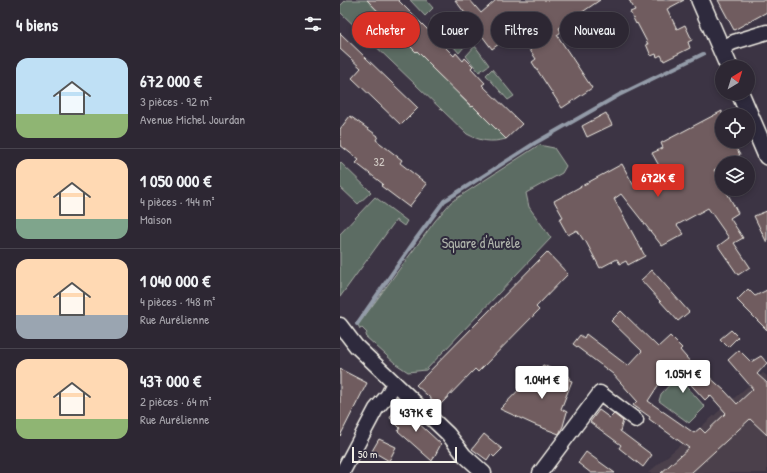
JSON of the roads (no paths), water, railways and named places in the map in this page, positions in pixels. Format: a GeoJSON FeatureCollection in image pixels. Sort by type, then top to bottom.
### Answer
{"type":"FeatureCollection","features":[{"type":"Feature","properties":{"kind":"street"},"geometry":{"type":"LineString","coordinates":[[700,0],[727,60]]}},
{"type":"Feature","properties":{"kind":"street"},"geometry":{"type":"LineString","coordinates":[[721,48],[734,42],[767,32]]}},
{"type":"Feature","properties":{"kind":"street"},"geometry":{"type":"LineString","coordinates":[[743,100],[767,156]]}},
{"type":"Feature","properties":{"kind":"street"},"geometry":{"type":"LineString","coordinates":[[340,325],[356,346],[448,434],[464,456],[484,473]]}},
{"type":"Feature","properties":{"kind":"street"},"geometry":{"type":"LineString","coordinates":[[342,473],[376,409],[388,395],[394,383]]}},
{"type":"Feature","properties":{"kind":"street"},"geometry":{"type":"LineString","coordinates":[[540,473],[600,393],[636,420]]}},
{"type":"Feature","properties":{"kind":"waterway"},"geometry":{"type":"LineString","coordinates":[[357,324],[444,201],[535,143],[619,95],[703,54]]}},
{"type":"Feature","properties":{"kind":"park label","name":"Square d'Aurèle"},"geometry":{"type":"Point","coordinates":[481,242]}}]}
